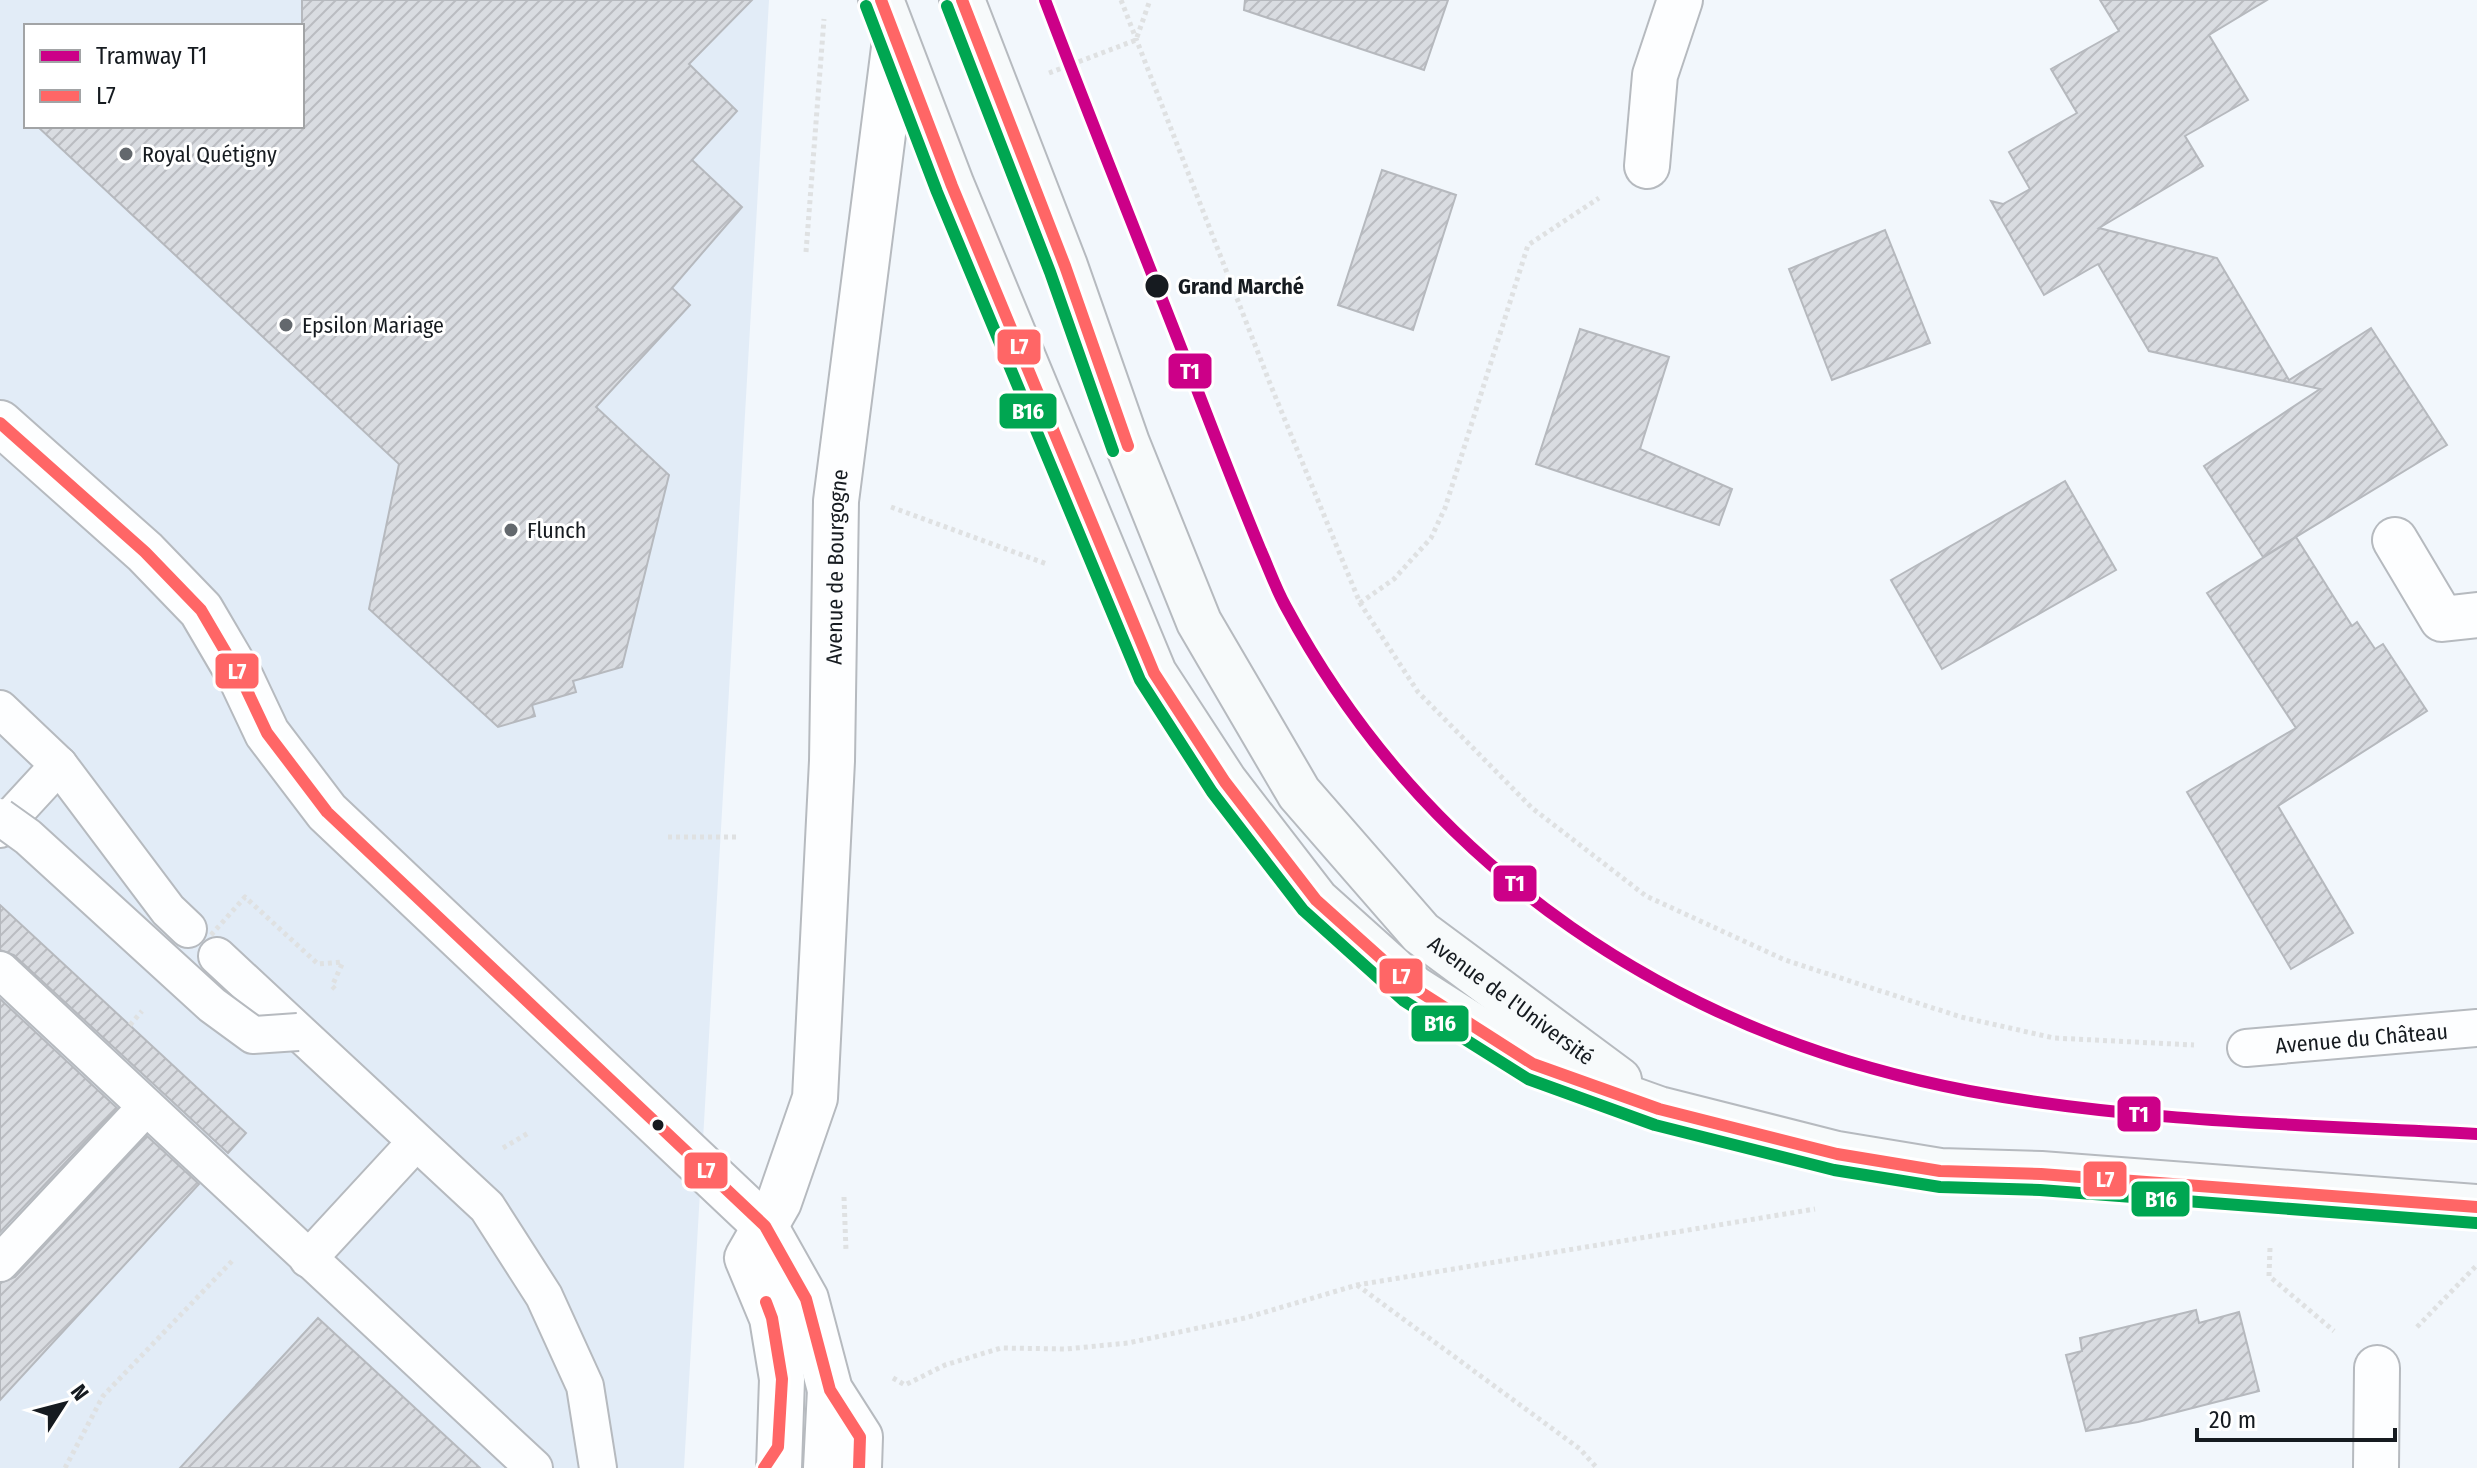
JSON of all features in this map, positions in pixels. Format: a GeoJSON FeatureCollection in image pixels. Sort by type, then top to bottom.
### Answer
{"type":"FeatureCollection","features":[{"type":"Feature","properties":{"kind":"main road","name":"Avenue de l'Université"},"geometry":{"type":"LineString","coordinates":[[962,0],[1065,266],[1127,443],[1199,622],[1299,793],[1421,933],[1659,1109]]}},
{"type":"Feature","properties":{"kind":"main road","name":"Avenue de l'Université"},"geometry":{"type":"LineString","coordinates":[[888,20],[957,201],[1154,673],[1225,782],[1316,900],[1414,988],[1533,1064],[1659,1109]]}},
{"type":"Feature","properties":{"kind":"main road"},"geometry":{"type":"LineString","coordinates":[[1659,1109],[1837,1154],[1940,1171],[2041,1174],[2477,1207]]}},
{"type":"Feature","properties":{"kind":"street"},"geometry":{"type":"LineString","coordinates":[[1647,166],[1655,75],[1680,0]]}},
{"type":"Feature","properties":{"kind":"street","name":"Avenue de Bourgogne"},"geometry":{"type":"LineString","coordinates":[[756,1242],[779,1202],[815,1098],[832,761],[836,501],[888,20]]}},
{"type":"Feature","properties":{"kind":"street"},"geometry":{"type":"LineString","coordinates":[[0,423],[145,552],[201,610],[242,680],[267,733],[327,812],[705,1168],[756,1242],[806,1299],[830,1390],[826,1468]]}},
{"type":"Feature","properties":{"kind":"street"},"geometry":{"type":"LineString","coordinates":[[2395,540],[2442,619],[2477,615]]}},
{"type":"Feature","properties":{"kind":"street"},"geometry":{"type":"LineString","coordinates":[[756,1242],[782,1379],[774,1461]]}},
{"type":"Feature","properties":{"kind":"street"},"geometry":{"type":"LineString","coordinates":[[2376,1468],[2377,1368]]}},
{"type":"Feature","properties":{"kind":"street"},"geometry":{"type":"LineString","coordinates":[[830,1390],[860,1437],[859,1468]]}},
{"type":"Feature","properties":{"kind":"lane"},"geometry":{"type":"LineString","coordinates":[[0,709],[59,765],[168,910],[188,929]]}},
{"type":"Feature","properties":{"kind":"lane"},"geometry":{"type":"LineString","coordinates":[[0,829],[59,765]]}},
{"type":"Feature","properties":{"kind":"lane"},"geometry":{"type":"LineString","coordinates":[[0,817],[28,837],[212,1005],[253,1035],[298,1032]]}},
{"type":"Feature","properties":{"kind":"lane"},"geometry":{"type":"LineString","coordinates":[[217,956],[487,1207],[544,1296],[585,1386],[598,1468]]}},
{"type":"Feature","properties":{"kind":"lane"},"geometry":{"type":"LineString","coordinates":[[0,970],[534,1468]]}},
{"type":"Feature","properties":{"kind":"lane","name":"Avenue du Château"},"geometry":{"type":"LineString","coordinates":[[2246,1048],[2477,1028]]}},
{"type":"Feature","properties":{"kind":"lane"},"geometry":{"type":"LineString","coordinates":[[0,1263],[146,1107]]}},
{"type":"Feature","properties":{"kind":"lane"},"geometry":{"type":"LineString","coordinates":[[308,1259],[416,1142]]}},
{"type":"Feature","properties":{"kind":"path"},"geometry":{"type":"LineString","coordinates":[[1121,0],[1271,386],[1360,603],[1418,692],[1532,808],[1646,896],[1785,960],[1961,1017],[2054,1038],[2246,1048]]}},
{"type":"Feature","properties":{"kind":"path"},"geometry":{"type":"LineString","coordinates":[[1136,40],[1150,0]]}},
{"type":"Feature","properties":{"kind":"path"},"geometry":{"type":"LineString","coordinates":[[1360,603],[1394,579],[1431,538],[1445,508],[1528,245],[1647,166]]}},
{"type":"Feature","properties":{"kind":"path"},"geometry":{"type":"LineString","coordinates":[[884,504],[1060,569]]}},
{"type":"Feature","properties":{"kind":"path"},"geometry":{"type":"LineString","coordinates":[[668,837],[738,837]]}},
{"type":"Feature","properties":{"kind":"path"},"geometry":{"type":"LineString","coordinates":[[343,962],[332,986],[343,996]]}},
{"type":"Feature","properties":{"kind":"path"},"geometry":{"type":"LineString","coordinates":[[2272,1191],[2269,1276],[2377,1368],[2477,1265]]}},
{"type":"Feature","properties":{"kind":"path"},"geometry":{"type":"LineString","coordinates":[[884,1374],[905,1385],[945,1365],[1001,1348],[1066,1349],[1128,1343],[1245,1318],[1357,1285],[1829,1205]]}},
{"type":"Feature","properties":{"kind":"path"},"geometry":{"type":"LineString","coordinates":[[1357,1285],[1580,1449],[1597,1468]]}},
{"type":"Feature","properties":{"kind":"shaded area"},"geometry":{"type":"Polygon","coordinates":[[[0,0],[769,0],[684,1468],[0,1468],[0,0]]]}},
{"type":"Feature","properties":{"kind":"building"},"geometry":{"type":"Polygon","coordinates":[[[302,0],[752,0],[689,64],[737,111],[692,160],[742,207],[672,288],[690,305],[596,407],[669,475],[622,667],[573,681],[576,692],[532,705],[535,716],[498,727],[369,609],[399,464],[39,128],[304,128],[302,0]]]}},
{"type":"Feature","properties":{"kind":"building"},"geometry":{"type":"Polygon","coordinates":[[[1245,0],[1448,0],[1424,70],[1244,10],[1245,0]]]}},
{"type":"Feature","properties":{"kind":"building"},"geometry":{"type":"Polygon","coordinates":[[[2100,0],[2267,0],[2209,35],[2248,100],[2185,136],[2203,166],[2099,228],[2217,258],[2289,380],[2371,328],[2447,445],[2263,557],[2204,466],[2320,389],[2149,351],[2098,264],[2044,295],[1991,201],[2003,204],[2030,189],[2009,152],[2077,113],[2051,69],[2119,31],[2100,0]]]}},
{"type":"Feature","properties":{"kind":"building"},"geometry":{"type":"Polygon","coordinates":[[[1382,170],[1456,195],[1413,330],[1338,305],[1382,170]]]}},
{"type":"Feature","properties":{"kind":"building"},"geometry":{"type":"Polygon","coordinates":[[[1885,230],[1930,343],[1832,380],[1789,269],[1885,230]]]}},
{"type":"Feature","properties":{"kind":"building"},"geometry":{"type":"Polygon","coordinates":[[[1580,329],[1669,357],[1640,449],[1732,489],[1719,525],[1536,464],[1580,329]]]}},
{"type":"Feature","properties":{"kind":"building"},"geometry":{"type":"Polygon","coordinates":[[[2065,481],[2116,570],[1942,669],[1891,580],[2065,481]]]}},
{"type":"Feature","properties":{"kind":"building"},"geometry":{"type":"Polygon","coordinates":[[[2296,537],[2352,626],[2357,622],[2375,649],[2383,644],[2427,711],[2278,806],[2353,933],[2291,969],[2187,792],[2296,728],[2207,593],[2296,537]]]}},
{"type":"Feature","properties":{"kind":"building"},"geometry":{"type":"Polygon","coordinates":[[[0,905],[246,1133],[228,1153],[14,955],[0,950],[0,905]]]}},
{"type":"Feature","properties":{"kind":"building"},"geometry":{"type":"Polygon","coordinates":[[[0,999],[117,1108],[0,1232],[0,999]]]}},
{"type":"Feature","properties":{"kind":"building"},"geometry":{"type":"Polygon","coordinates":[[[147,1136],[199,1184],[0,1400],[0,1283],[15,1277],[147,1136]]]}},
{"type":"Feature","properties":{"kind":"building"},"geometry":{"type":"Polygon","coordinates":[[[2196,1310],[2199,1323],[2239,1312],[2259,1391],[2138,1422],[2086,1431],[2066,1355],[2082,1351],[2080,1338],[2196,1310]]]}},
{"type":"Feature","properties":{"kind":"building"},"geometry":{"type":"Polygon","coordinates":[[[318,1318],[480,1468],[180,1468],[318,1318]]]}},
{"type":"Feature","properties":{"kind":"tram line","name":"T1"},"geometry":{"type":"LineString","coordinates":[[1045,0],[1282,600],[1344,701],[1412,786],[1488,862],[1571,927],[1662,983],[1759,1029],[1862,1065],[1969,1091],[2095,1110],[2222,1121],[2477,1134]]}},
{"type":"Feature","properties":{"kind":"transit line","name":"L7"},"geometry":{"type":"LineString","coordinates":[[881,0],[952,186],[1154,673],[1225,782],[1316,900],[1414,988],[1533,1064],[1659,1109],[1837,1154],[1940,1171],[2041,1174],[2477,1207]]}},
{"type":"Feature","properties":{"kind":"transit line","name":"L7"},"geometry":{"type":"LineString","coordinates":[[962,0],[1065,266],[1128,446]]}},
{"type":"Feature","properties":{"kind":"transit line","name":"B16"},"geometry":{"type":"LineString","coordinates":[[866,6],[937,192],[1140,680],[1212,792],[1303,910],[1404,1001],[1528,1079],[1655,1125],[1834,1170],[1940,1187],[2040,1190],[2476,1223]]}},
{"type":"Feature","properties":{"kind":"transit line","name":"B16"},"geometry":{"type":"LineString","coordinates":[[947,6],[1050,272],[1113,451]]}},
{"type":"Feature","properties":{"kind":"transit line","name":"L7"},"geometry":{"type":"LineString","coordinates":[[0,423],[145,552],[201,610],[242,680],[267,733],[327,812],[765,1226],[806,1299],[830,1390],[860,1437],[859,1468]]}},
{"type":"Feature","properties":{"kind":"transit line","name":"L7"},"geometry":{"type":"LineString","coordinates":[[764,1468],[778,1447],[782,1379],[772,1318],[766,1302]]}},
{"type":"Feature","properties":{"kind":"place","name":"Royal Quétigny"},"geometry":{"type":"Point","coordinates":[126,154]}},
{"type":"Feature","properties":{"kind":"place","name":"Grand Marché"},"geometry":{"type":"Point","coordinates":[1157,286]}},
{"type":"Feature","properties":{"kind":"place","name":"Epsilon Mariage"},"geometry":{"type":"Point","coordinates":[286,325]}},
{"type":"Feature","properties":{"kind":"place","name":"Flunch"},"geometry":{"type":"Point","coordinates":[511,530]}}]}
